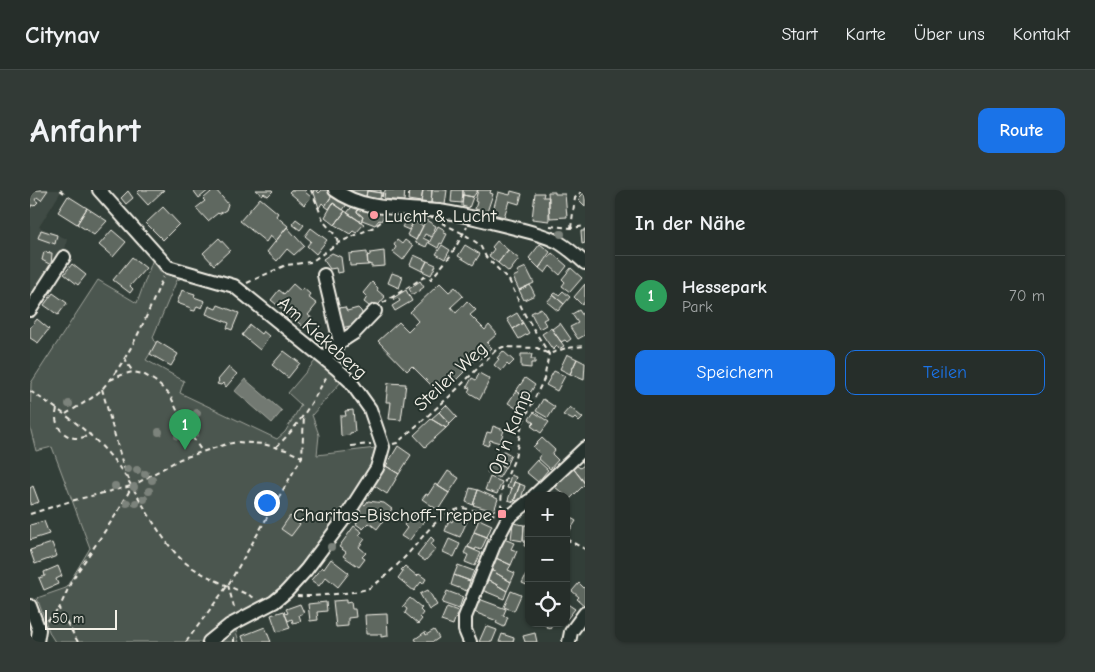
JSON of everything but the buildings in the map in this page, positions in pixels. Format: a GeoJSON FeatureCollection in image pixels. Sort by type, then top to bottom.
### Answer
{"type":"FeatureCollection","features":[{"type":"Feature","properties":{"kind":"street"},"geometry":{"type":"LineString","coordinates":[[99,190],[168,268]]}},
{"type":"Feature","properties":{"kind":"street"},"geometry":{"type":"LineString","coordinates":[[335,190],[359,202],[391,208],[439,211],[520,230],[556,242],[572,251],[585,263]]}},
{"type":"Feature","properties":{"kind":"street"},"geometry":{"type":"LineString","coordinates":[[30,310],[64,257]]}},
{"type":"Feature","properties":{"kind":"street","name":"Am Kiekeberg"},"geometry":{"type":"LineString","coordinates":[[168,268],[226,282],[240,289],[328,361],[350,381],[370,409],[383,447]]}},
{"type":"Feature","properties":{"kind":"street"},"geometry":{"type":"LineString","coordinates":[[324,275],[340,342]]}},
{"type":"Feature","properties":{"kind":"street"},"geometry":{"type":"LineString","coordinates":[[328,361],[340,342],[354,332],[374,312]]}},
{"type":"Feature","properties":{"kind":"street"},"geometry":{"type":"LineString","coordinates":[[209,642],[239,620],[267,606],[286,592],[347,515],[378,468],[383,447]]}},
{"type":"Feature","properties":{"kind":"street"},"geometry":{"type":"LineString","coordinates":[[538,492],[585,448]]}},
{"type":"Feature","properties":{"kind":"street"},"geometry":{"type":"LineString","coordinates":[[470,642],[465,630],[465,617],[494,545],[508,518],[525,504]]}},
{"type":"Feature","properties":{"kind":"street"},"geometry":{"type":"LineString","coordinates":[[30,606],[38,636],[48,642]]}},
{"type":"Feature","properties":{"kind":"street"},"geometry":{"type":"LineString","coordinates":[[569,642],[571,632],[585,613]]}},
{"type":"Feature","properties":{"kind":"path"},"geometry":{"type":"LineString","coordinates":[[60,190],[64,192],[66,190]]}},
{"type":"Feature","properties":{"kind":"path"},"geometry":{"type":"LineString","coordinates":[[311,190],[324,222],[336,236],[338,243]]}},
{"type":"Feature","properties":{"kind":"path"},"geometry":{"type":"LineString","coordinates":[[571,228],[575,198],[584,190]]}},
{"type":"Feature","properties":{"kind":"path"},"geometry":{"type":"LineString","coordinates":[[240,289],[247,283],[286,265],[311,262],[338,243],[386,220],[391,208]]}},
{"type":"Feature","properties":{"kind":"path"},"geometry":{"type":"LineString","coordinates":[[374,312],[387,299],[424,276],[431,279],[464,234]]}},
{"type":"Feature","properties":{"kind":"path"},"geometry":{"type":"LineString","coordinates":[[468,238],[480,245],[486,257],[509,280],[525,315],[549,354],[566,348],[585,346]]}},
{"type":"Feature","properties":{"kind":"path"},"geometry":{"type":"LineString","coordinates":[[66,414],[79,407],[102,389],[108,381],[138,335],[168,268]]}},
{"type":"Feature","properties":{"kind":"path","name":"Steiler Weg"},"geometry":{"type":"LineString","coordinates":[[397,443],[450,396],[496,350],[503,347],[537,348],[549,354]]}},
{"type":"Feature","properties":{"kind":"path","name":"Op'n Kamp"},"geometry":{"type":"LineString","coordinates":[[505,513],[501,505],[502,488],[516,458],[522,424],[544,379],[549,354]]}},
{"type":"Feature","properties":{"kind":"path"},"geometry":{"type":"LineString","coordinates":[[125,356],[126,363],[133,372]]}},
{"type":"Feature","properties":{"kind":"path"},"geometry":{"type":"LineString","coordinates":[[275,448],[290,434],[304,415],[328,361]]}},
{"type":"Feature","properties":{"kind":"path"},"geometry":{"type":"LineString","coordinates":[[108,381],[133,372],[148,376],[170,395],[183,423],[201,451]]}},
{"type":"Feature","properties":{"kind":"path"},"geometry":{"type":"LineString","coordinates":[[102,389],[123,465],[132,486]]}},
{"type":"Feature","properties":{"kind":"path"},"geometry":{"type":"LineString","coordinates":[[30,391],[66,414],[91,434],[106,450],[132,486],[165,538],[180,557],[196,570],[262,601],[267,606]]}},
{"type":"Feature","properties":{"kind":"path"},"geometry":{"type":"LineString","coordinates":[[58,409],[57,424],[64,434],[79,439],[91,434]]}},
{"type":"Feature","properties":{"kind":"path"},"geometry":{"type":"LineString","coordinates":[[186,642],[228,585],[302,457],[304,415]]}},
{"type":"Feature","properties":{"kind":"path"},"geometry":{"type":"LineString","coordinates":[[30,514],[71,501],[132,486],[180,459],[201,451],[238,442],[263,444],[302,457]]}},
{"type":"Feature","properties":{"kind":"path"},"geometry":{"type":"LineString","coordinates":[[351,446],[376,444],[383,447]]}},
{"type":"Feature","properties":{"kind":"path"},"geometry":{"type":"LineString","coordinates":[[38,636],[58,609],[72,580],[119,510],[132,486]]}},
{"type":"Feature","properties":{"kind":"path"},"geometry":{"type":"LineString","coordinates":[[286,592],[300,596],[368,589],[390,572],[412,550],[433,524],[449,513],[463,508],[501,516]]}},
{"type":"Feature","properties":{"kind":"path"},"geometry":{"type":"LineString","coordinates":[[570,540],[585,549]]}},
{"type":"Feature","properties":{"kind":"path"},"geometry":{"type":"LineString","coordinates":[[228,585],[239,620]]}},
{"type":"Feature","properties":{"kind":"path"},"geometry":{"type":"LineString","coordinates":[[58,609],[78,642]]}},
{"type":"Feature","properties":{"kind":"shaded area"},"geometry":{"type":"Polygon","coordinates":[[[30,190],[62,190],[39,227],[67,239],[64,257],[30,310],[30,190]]]}},
{"type":"Feature","properties":{"kind":"shaded area"},"geometry":{"type":"Polygon","coordinates":[[[153,259],[160,271],[185,277],[177,280],[153,337],[156,344],[146,360],[184,381],[180,393],[277,439],[285,432],[301,405],[288,393],[316,360],[341,382],[312,415],[319,435],[317,455],[376,448],[372,465],[326,533],[281,589],[273,597],[233,620],[239,642],[55,642],[50,634],[37,598],[66,588],[90,548],[52,447],[36,451],[30,427],[31,383],[98,280],[137,303],[153,259]]]}},
{"type":"Feature","properties":{"kind":"shaded area"},"geometry":{"type":"Polygon","coordinates":[[[245,379],[282,411],[272,423],[235,391],[245,379]]]}},
{"type":"Feature","properties":{"kind":"place","name":"Lucht & Lucht"},"geometry":{"type":"Point","coordinates":[374,215]}},
{"type":"Feature","properties":{"kind":"place","name":"Hessepark"},"geometry":{"type":"Point","coordinates":[185,450]}},
{"type":"Feature","properties":{"kind":"place","name":"Charitas-Bischoff-Treppe"},"geometry":{"type":"Point","coordinates":[502,514]}}]}
